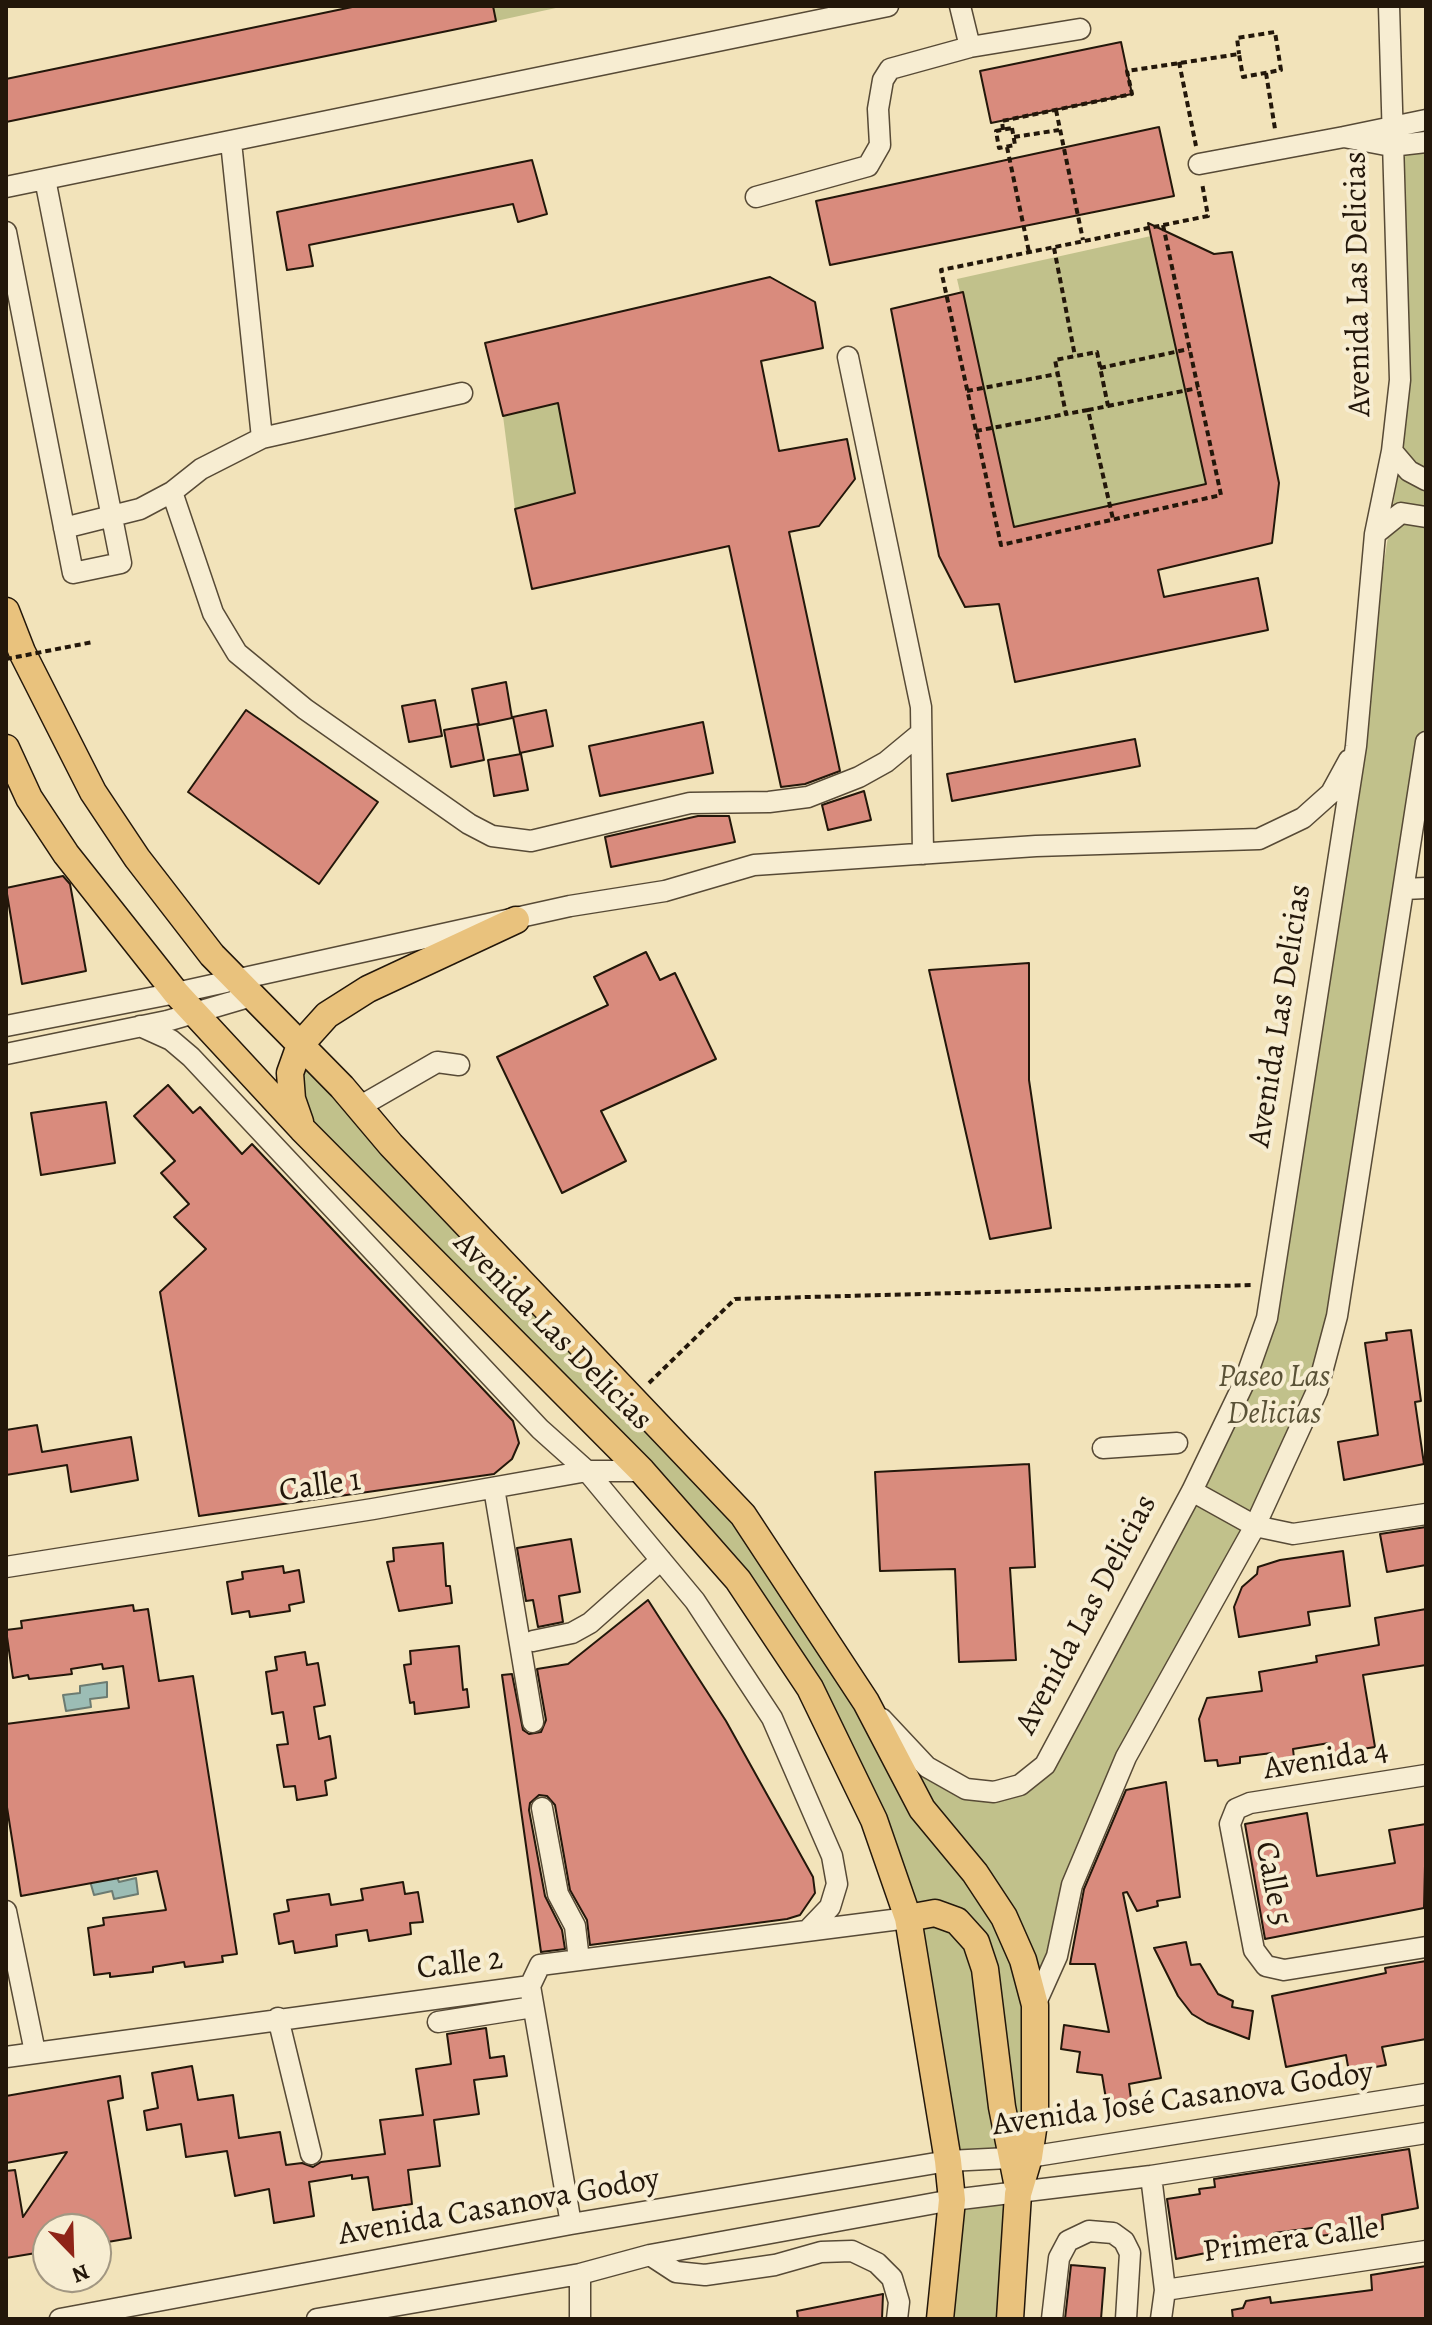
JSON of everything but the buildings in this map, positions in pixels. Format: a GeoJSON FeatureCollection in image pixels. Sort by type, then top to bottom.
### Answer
{"type":"FeatureCollection","features":[{"type":"Feature","properties":{"kind":"main road","name":"Avenida Las Delicias"},"geometry":{"type":"LineString","coordinates":[[6,611],[28,665],[93,792],[137,858],[244,988],[743,1515],[866,1702],[922,1809],[975,1873],[1004,1917],[1023,1960],[1035,2005],[1035,2116],[1022,2158]]}},
{"type":"Feature","properties":{"kind":"main road","name":"Avenida Las Delicias"},"geometry":{"type":"LineString","coordinates":[[6,748],[29,798],[66,854],[176,993],[302,1129],[642,1471],[738,1580],[810,1688],[874,1820],[908,1918],[952,2200],[940,2319]]}},
{"type":"Feature","properties":{"kind":"main road"},"geometry":{"type":"LineString","coordinates":[[302,1129],[292,1099],[290,1073],[300,1045],[327,1015],[368,989],[516,920]]}},
{"type":"Feature","properties":{"kind":"main road"},"geometry":{"type":"LineString","coordinates":[[908,1918],[935,1913],[957,1921],[976,1942],[985,1969],[1002,2107],[1022,2158],[1010,2319]]}},
{"type":"Feature","properties":{"kind":"street"},"geometry":{"type":"LineString","coordinates":[[6,187],[888,6]]}},
{"type":"Feature","properties":{"kind":"street"},"geometry":{"type":"LineString","coordinates":[[960,6],[970,47]]}},
{"type":"Feature","properties":{"kind":"street","name":"Avenida Las Delicias"},"geometry":{"type":"LineString","coordinates":[[866,1702],[927,1767],[966,1789],[994,1792],[1020,1785],[1045,1765],[1192,1491],[1244,1383],[1275,1285],[1356,746],[1375,534],[1392,451],[1400,380],[1389,6]]}},
{"type":"Feature","properties":{"kind":"street"},"geometry":{"type":"LineString","coordinates":[[756,197],[868,166],[880,145],[878,109],[883,80],[890,69],[970,47],[1080,29]]}},
{"type":"Feature","properties":{"kind":"street"},"geometry":{"type":"LineString","coordinates":[[1391,136],[1426,120]]}},
{"type":"Feature","properties":{"kind":"street"},"geometry":{"type":"LineString","coordinates":[[1199,164],[1344,137],[1391,136],[1426,142]]}},
{"type":"Feature","properties":{"kind":"street"},"geometry":{"type":"LineString","coordinates":[[231,142],[262,438]]}},
{"type":"Feature","properties":{"kind":"street"},"geometry":{"type":"LineString","coordinates":[[6,232],[73,573],[121,563],[45,179]]}},
{"type":"Feature","properties":{"kind":"street"},"geometry":{"type":"LineString","coordinates":[[848,357],[921,707],[923,854]]}},
{"type":"Feature","properties":{"kind":"street"},"geometry":{"type":"LineString","coordinates":[[64,528],[140,509],[172,492],[201,469],[262,438],[462,393]]}},
{"type":"Feature","properties":{"kind":"street"},"geometry":{"type":"LineString","coordinates":[[1392,451],[1409,471],[1426,480]]}},
{"type":"Feature","properties":{"kind":"street"},"geometry":{"type":"LineString","coordinates":[[172,492],[213,613],[237,653],[305,709],[469,824],[492,836],[531,841],[690,803],[778,802],[808,797],[859,777],[886,762],[921,733]]}},
{"type":"Feature","properties":{"kind":"street"},"geometry":{"type":"LineString","coordinates":[[1375,534],[1401,513],[1426,517]]}},
{"type":"Feature","properties":{"kind":"street","name":"Avenida Las Delicias"},"geometry":{"type":"LineString","coordinates":[[1035,2005],[1057,1956],[1072,1885],[1126,1757],[1255,1526],[1317,1391],[1337,1316],[1426,742]]}},
{"type":"Feature","properties":{"kind":"street"},"geometry":{"type":"LineString","coordinates":[[6,1026],[176,993],[244,988],[570,906],[665,891],[754,865],[1259,839],[1303,818],[1331,793],[1356,746]]}},
{"type":"Feature","properties":{"kind":"street"},"geometry":{"type":"LineString","coordinates":[[1404,889],[1426,888]]}},
{"type":"Feature","properties":{"kind":"street"},"geometry":{"type":"LineString","coordinates":[[6,1054],[195,1012],[244,988]]}},
{"type":"Feature","properties":{"kind":"street"},"geometry":{"type":"LineString","coordinates":[[140,1026],[171,1040],[191,1057],[540,1429],[587,1471],[695,1601],[772,1718],[832,1856],[837,1884],[830,1907],[808,1930]]}},
{"type":"Feature","properties":{"kind":"street"},"geometry":{"type":"LineString","coordinates":[[359,1107],[437,1062],[459,1065]]}},
{"type":"Feature","properties":{"kind":"street"},"geometry":{"type":"LineString","coordinates":[[1103,1448],[1177,1443]]}},
{"type":"Feature","properties":{"kind":"street","name":"Calle 1"},"geometry":{"type":"LineString","coordinates":[[6,1567],[587,1471],[642,1471]]}},
{"type":"Feature","properties":{"kind":"street"},"geometry":{"type":"LineString","coordinates":[[494,1488],[533,1722]]}},
{"type":"Feature","properties":{"kind":"street"},"geometry":{"type":"LineString","coordinates":[[1192,1491],[1255,1526],[1293,1534],[1426,1514]]}},
{"type":"Feature","properties":{"kind":"street"},"geometry":{"type":"LineString","coordinates":[[533,1641],[572,1633],[590,1623],[661,1560]]}},
{"type":"Feature","properties":{"kind":"street","name":"Avenida 4"},"geometry":{"type":"LineString","coordinates":[[1236,1809],[1250,1803],[1426,1775]]}},
{"type":"Feature","properties":{"kind":"street"},"geometry":{"type":"LineString","coordinates":[[542,1808],[558,1894],[575,1926],[579,1960]]}},
{"type":"Feature","properties":{"kind":"street","name":"Calle 5"},"geometry":{"type":"LineString","coordinates":[[1236,1809],[1230,1824],[1254,1950],[1266,1966],[1284,1970],[1426,1947]]}},
{"type":"Feature","properties":{"kind":"street"},"geometry":{"type":"LineString","coordinates":[[6,1911],[35,2052]]}},
{"type":"Feature","properties":{"kind":"street","name":"Calle 2"},"geometry":{"type":"LineString","coordinates":[[6,2057],[530,1986],[540,1965],[908,1918]]}},
{"type":"Feature","properties":{"kind":"street"},"geometry":{"type":"LineString","coordinates":[[530,1986],[571,2224]]}},
{"type":"Feature","properties":{"kind":"street"},"geometry":{"type":"LineString","coordinates":[[438,2022],[533,2007]]}},
{"type":"Feature","properties":{"kind":"street"},"geometry":{"type":"LineString","coordinates":[[278,2018],[311,2154]]}},
{"type":"Feature","properties":{"kind":"street","name":"Avenida José Casanova Godoy"},"geometry":{"type":"LineString","coordinates":[[948,2161],[1022,2158],[1426,2094]]}},
{"type":"Feature","properties":{"kind":"street"},"geometry":{"type":"LineString","coordinates":[[317,2319],[580,2274],[650,2255],[952,2200],[1151,2176],[1426,2133]]}},
{"type":"Feature","properties":{"kind":"street","name":"Avenida Casanova Godoy"},"geometry":{"type":"LineString","coordinates":[[60,2319],[571,2224],[948,2161]]}},
{"type":"Feature","properties":{"kind":"street"},"geometry":{"type":"LineString","coordinates":[[1151,2176],[1165,2290],[1161,2319]]}},
{"type":"Feature","properties":{"kind":"street"},"geometry":{"type":"LineString","coordinates":[[1052,2319],[1059,2258],[1068,2241],[1089,2231],[1113,2233],[1124,2241],[1130,2253],[1126,2319]]}},
{"type":"Feature","properties":{"kind":"street"},"geometry":{"type":"LineString","coordinates":[[650,2255],[676,2272],[705,2275],[775,2265],[821,2252],[852,2251],[877,2263],[892,2278],[899,2302],[897,2319]]}},
{"type":"Feature","properties":{"kind":"street","name":"Primera Calle"},"geometry":{"type":"LineString","coordinates":[[1165,2290],[1426,2251]]}},
{"type":"Feature","properties":{"kind":"street"},"geometry":{"type":"LineString","coordinates":[[580,2274],[580,2319]]}},
{"type":"Feature","properties":{"kind":"path"},"geometry":{"type":"LineString","coordinates":[[1275,32],[1281,70],[1243,77],[1239,54],[1237,38],[1275,32]]}},
{"type":"Feature","properties":{"kind":"path"},"geometry":{"type":"LineString","coordinates":[[1003,130],[1002,121],[1132,94],[1127,71],[1239,54]]}},
{"type":"Feature","properties":{"kind":"path"},"geometry":{"type":"LineString","coordinates":[[1163,225],[1221,495],[1001,545],[941,270],[1053,247],[1163,225],[1208,216],[1179,62]]}},
{"type":"Feature","properties":{"kind":"path"},"geometry":{"type":"LineString","coordinates":[[1266,73],[1278,149]]}},
{"type":"Feature","properties":{"kind":"path"},"geometry":{"type":"LineString","coordinates":[[1056,110],[1083,241]]}},
{"type":"Feature","properties":{"kind":"path"},"geometry":{"type":"LineString","coordinates":[[1012,128],[1014,137],[1015,145],[999,148],[996,131],[1012,128]]}},
{"type":"Feature","properties":{"kind":"path"},"geometry":{"type":"LineString","coordinates":[[1014,137],[1060,130]]}},
{"type":"Feature","properties":{"kind":"path"},"geometry":{"type":"LineString","coordinates":[[1007,147],[1029,252]]}},
{"type":"Feature","properties":{"kind":"path"},"geometry":{"type":"LineString","coordinates":[[1053,247],[1075,356]]}},
{"type":"Feature","properties":{"kind":"path"},"geometry":{"type":"LineString","coordinates":[[1100,368],[1189,349]]}},
{"type":"Feature","properties":{"kind":"path"},"geometry":{"type":"LineString","coordinates":[[1066,414],[1055,360],[1075,356],[1097,352],[1108,406]]}},
{"type":"Feature","properties":{"kind":"path"},"geometry":{"type":"LineString","coordinates":[[967,391],[1057,374]]}},
{"type":"Feature","properties":{"kind":"path"},"geometry":{"type":"LineString","coordinates":[[976,431],[1198,388]]}},
{"type":"Feature","properties":{"kind":"path"},"geometry":{"type":"LineString","coordinates":[[1088,410],[1113,519]]}},
{"type":"Feature","properties":{"kind":"path"},"geometry":{"type":"LineString","coordinates":[[6,659],[93,642]]}},
{"type":"Feature","properties":{"kind":"path"},"geometry":{"type":"LineString","coordinates":[[633,1398],[735,1299],[1275,1285]]}},
{"type":"Feature","properties":{"kind":"green space"},"geometry":{"type":"Polygon","coordinates":[[[493,6],[565,6],[496,21],[493,6]]]}},
{"type":"Feature","properties":{"kind":"green space","name":"Paseo Las Delicias"},"geometry":{"type":"Polygon","coordinates":[[[1426,142],[1426,748],[1317,1391],[1127,1757],[1035,2005],[1029,2157],[948,2161],[874,1820],[738,1580],[302,1129],[300,1045],[670,1438],[927,1767],[994,1792],[1045,1765],[1262,1333],[1403,442],[1408,379],[1395,146],[1426,142]]]}},
{"type":"Feature","properties":{"kind":"green space"},"geometry":{"type":"Polygon","coordinates":[[[1151,236],[1206,484],[1014,527],[957,279],[1151,236]]]}},
{"type":"Feature","properties":{"kind":"green space"},"geometry":{"type":"Polygon","coordinates":[[[558,403],[575,493],[515,509],[503,416],[558,403]]]}},
{"type":"Feature","properties":{"kind":"green space"},"geometry":{"type":"Polygon","coordinates":[[[1018,2194],[1010,2319],[940,2319],[952,2200],[1018,2194]]]}},
{"type":"Feature","properties":{"kind":"water"},"geometry":{"type":"Polygon","coordinates":[[[107,1682],[107,1697],[90,1699],[91,1707],[66,1711],[63,1695],[80,1693],[80,1686],[107,1682]]]}},
{"type":"Feature","properties":{"kind":"water"},"geometry":{"type":"Polygon","coordinates":[[[116,1875],[119,1882],[136,1878],[138,1894],[114,1899],[112,1891],[94,1895],[90,1881],[116,1875]]]}}]}
